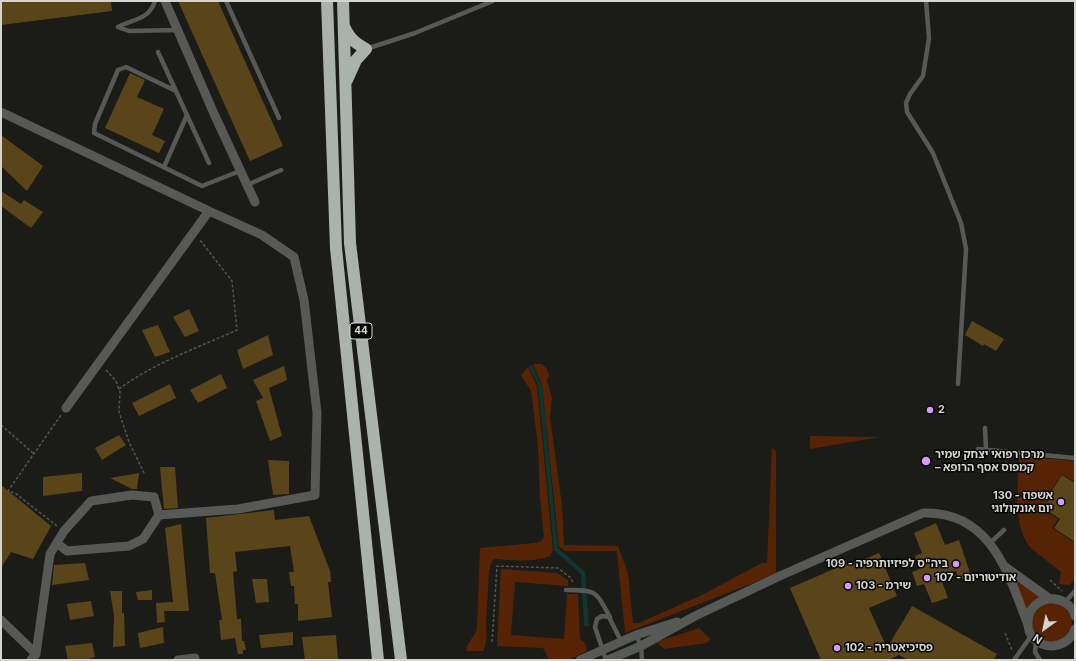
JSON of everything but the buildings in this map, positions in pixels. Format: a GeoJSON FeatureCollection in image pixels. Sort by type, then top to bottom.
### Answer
{"type":"FeatureCollection","features":[{"type":"Feature","properties":{"kind":"highway","name":"44"},"geometry":{"type":"LineString","coordinates":[[327,1],[336,248],[378,660]]}},
{"type":"Feature","properties":{"kind":"highway","name":"44"},"geometry":{"type":"LineString","coordinates":[[343,1],[350,244],[401,660]]}},
{"type":"Feature","properties":{"kind":"highway"},"geometry":{"type":"LineString","coordinates":[[344,26],[348,35],[356,44],[366,49],[356,60],[348,77],[346,91]]}},
{"type":"Feature","properties":{"kind":"street"},"geometry":{"type":"LineString","coordinates":[[165,1],[255,202]]}},
{"type":"Feature","properties":{"kind":"street"},"geometry":{"type":"LineString","coordinates":[[1,112],[209,212],[262,235],[294,257],[304,300],[317,413],[315,495],[238,510],[159,516]]}},
{"type":"Feature","properties":{"kind":"street"},"geometry":{"type":"LineString","coordinates":[[66,408],[209,212]]}},
{"type":"Feature","properties":{"kind":"street"},"geometry":{"type":"LineString","coordinates":[[33,657],[50,554],[64,531],[91,501],[132,495],[154,497],[159,516],[144,539],[129,546],[67,551],[57,543]]}},
{"type":"Feature","properties":{"kind":"street"},"geometry":{"type":"LineString","coordinates":[[607,660],[641,646],[695,616],[882,530],[923,513],[935,513],[958,517],[976,530],[989,544],[1004,566],[1034,638],[1047,646],[1054,647],[1062,645],[1074,633]]}},
{"type":"Feature","properties":{"kind":"street"},"geometry":{"type":"LineString","coordinates":[[1004,566],[1050,599],[1065,602],[1075,614]]}},
{"type":"Feature","properties":{"kind":"street"},"geometry":{"type":"LineString","coordinates":[[1028,625],[1029,614],[1033,607],[1039,602],[1050,599]]}},
{"type":"Feature","properties":{"kind":"street"},"geometry":{"type":"LineString","coordinates":[[580,660],[636,635],[695,616]]}},
{"type":"Feature","properties":{"kind":"street"},"geometry":{"type":"LineString","coordinates":[[1,620],[33,657]]}},
{"type":"Feature","properties":{"kind":"street"},"geometry":{"type":"LineString","coordinates":[[178,660],[195,658]]}},
{"type":"Feature","properties":{"kind":"lane"},"geometry":{"type":"LineString","coordinates":[[155,1],[146,17],[118,27],[129,31],[177,30]]}},
{"type":"Feature","properties":{"kind":"lane"},"geometry":{"type":"LineString","coordinates":[[226,1],[279,118]]}},
{"type":"Feature","properties":{"kind":"lane"},"geometry":{"type":"LineString","coordinates":[[366,49],[415,33],[493,1]]}},
{"type":"Feature","properties":{"kind":"lane"},"geometry":{"type":"LineString","coordinates":[[926,1],[929,38],[924,76],[910,94],[906,103],[907,112],[933,153],[961,223],[965,242],[966,249],[958,384]]}},
{"type":"Feature","properties":{"kind":"lane"},"geometry":{"type":"LineString","coordinates":[[158,52],[209,163]]}},
{"type":"Feature","properties":{"kind":"lane"},"geometry":{"type":"LineString","coordinates":[[176,91],[126,67],[118,70],[94,124],[94,133],[202,186],[240,171]]}},
{"type":"Feature","properties":{"kind":"lane"},"geometry":{"type":"LineString","coordinates":[[164,167],[187,115]]}},
{"type":"Feature","properties":{"kind":"lane"},"geometry":{"type":"LineString","coordinates":[[247,186],[281,170]]}},
{"type":"Feature","properties":{"kind":"lane"},"geometry":{"type":"LineString","coordinates":[[985,428],[986,450]]}},
{"type":"Feature","properties":{"kind":"lane"},"geometry":{"type":"LineString","coordinates":[[978,449],[1075,458]]}},
{"type":"Feature","properties":{"kind":"lane"},"geometry":{"type":"LineString","coordinates":[[989,544],[1004,530]]}},
{"type":"Feature","properties":{"kind":"lane"},"geometry":{"type":"LineString","coordinates":[[566,590],[588,590],[596,594],[622,641]]}},
{"type":"Feature","properties":{"kind":"lane"},"geometry":{"type":"LineString","coordinates":[[1065,602],[1075,591]]}},
{"type":"Feature","properties":{"kind":"lane"},"geometry":{"type":"LineString","coordinates":[[607,660],[602,650],[595,623],[602,616],[611,619]]}},
{"type":"Feature","properties":{"kind":"lane"},"geometry":{"type":"LineString","coordinates":[[636,635],[641,646],[642,660]]}},
{"type":"Feature","properties":{"kind":"lane"},"geometry":{"type":"LineString","coordinates":[[1015,659],[1034,638]]}},
{"type":"Feature","properties":{"kind":"lane"},"geometry":{"type":"LineString","coordinates":[[1034,638],[1035,652],[1040,660]]}},
{"type":"Feature","properties":{"kind":"path"},"geometry":{"type":"LineString","coordinates":[[119,389],[134,378],[156,366],[237,330],[232,281],[194,232]]}},
{"type":"Feature","properties":{"kind":"path"},"geometry":{"type":"LineString","coordinates":[[99,363],[116,381],[119,389],[119,412],[129,442],[145,475]]}},
{"type":"Feature","properties":{"kind":"path"},"geometry":{"type":"LineString","coordinates":[[64,531],[15,493],[8,491],[66,408]]}},
{"type":"Feature","properties":{"kind":"path"},"geometry":{"type":"LineString","coordinates":[[1,425],[34,454]]}},
{"type":"Feature","properties":{"kind":"path"},"geometry":{"type":"LineString","coordinates":[[492,642],[497,566],[558,568],[571,578],[577,590]]}},
{"type":"Feature","properties":{"kind":"path"},"geometry":{"type":"LineString","coordinates":[[1005,633],[1015,659]]}},
{"type":"Feature","properties":{"kind":"shaded area"},"geometry":{"type":"Polygon","coordinates":[[[533,364],[542,364],[549,374],[547,381],[552,398],[550,417],[562,506],[564,545],[618,546],[628,573],[633,623],[639,623],[702,595],[762,563],[767,563],[772,448],[776,451],[776,574],[625,633],[617,551],[565,551],[559,547],[542,385],[533,364]]]}},
{"type":"Feature","properties":{"kind":"shaded area"},"geometry":{"type":"Polygon","coordinates":[[[528,367],[537,386],[553,550],[550,556],[536,560],[495,559],[492,561],[489,571],[486,626],[487,636],[485,645],[483,651],[466,651],[467,646],[477,630],[480,548],[535,543],[541,541],[544,537],[540,497],[538,446],[531,391],[521,375],[528,367]]]}},
{"type":"Feature","properties":{"kind":"shaded area"},"geometry":{"type":"Polygon","coordinates":[[[810,436],[880,437],[810,449],[810,436]]]}},
{"type":"Feature","properties":{"kind":"shaded area"},"geometry":{"type":"Polygon","coordinates":[[[1019,456],[1075,461],[1075,482],[1062,474],[1048,495],[1050,496],[1042,509],[1058,519],[1052,528],[1075,543],[1075,578],[1070,585],[1059,584],[1061,572],[1032,549],[1025,540],[1021,529],[1018,504],[1019,456]]]}},
{"type":"Feature","properties":{"kind":"shaded area"},"geometry":{"type":"Polygon","coordinates":[[[501,569],[557,573],[568,580],[568,586],[515,582],[511,635],[564,639],[567,594],[578,594],[580,639],[585,643],[587,651],[568,660],[549,660],[543,648],[497,646],[501,569]]]}},
{"type":"Feature","properties":{"kind":"shaded area"},"geometry":{"type":"Polygon","coordinates":[[[1008,570],[1047,598],[1028,613],[1008,570]]]}},
{"type":"Feature","properties":{"kind":"shaded area"},"geometry":{"type":"Polygon","coordinates":[[[1061,602],[1071,619],[1072,623],[1069,631],[1060,643],[1038,640],[1030,624],[1039,604],[1061,602]]]}},
{"type":"Feature","properties":{"kind":"shaded area"},"geometry":{"type":"Polygon","coordinates":[[[699,628],[710,639],[707,643],[664,649],[656,642],[699,628]]]}},
{"type":"Feature","properties":{"kind":"water"},"geometry":{"type":"Polygon","coordinates":[[[532,365],[542,386],[558,548],[585,572],[589,626],[584,626],[581,574],[554,550],[538,386],[529,367],[532,365]]]}},
{"type":"Feature","properties":{"kind":"place","name":"2"},"geometry":{"type":"Point","coordinates":[930,410]}},
{"type":"Feature","properties":{"kind":"place","name":"מרכז רפואי יצחק שמיר – קמפוס אסף הרופא"},"geometry":{"type":"Point","coordinates":[926,461]}},
{"type":"Feature","properties":{"kind":"place","name":"130 - אשפוז יום אונקולוגי"},"geometry":{"type":"Point","coordinates":[1061,502]}},
{"type":"Feature","properties":{"kind":"place","name":"109 - ביה\"ס לפיזיותרפיה"},"geometry":{"type":"Point","coordinates":[956,564]}},
{"type":"Feature","properties":{"kind":"place","name":"107 - אודיטוריום"},"geometry":{"type":"Point","coordinates":[927,578]}},
{"type":"Feature","properties":{"kind":"place","name":"103 - שירמ"},"geometry":{"type":"Point","coordinates":[848,586]}},
{"type":"Feature","properties":{"kind":"place","name":"102 - פסיכיאטריה"},"geometry":{"type":"Point","coordinates":[837,648]}}]}
